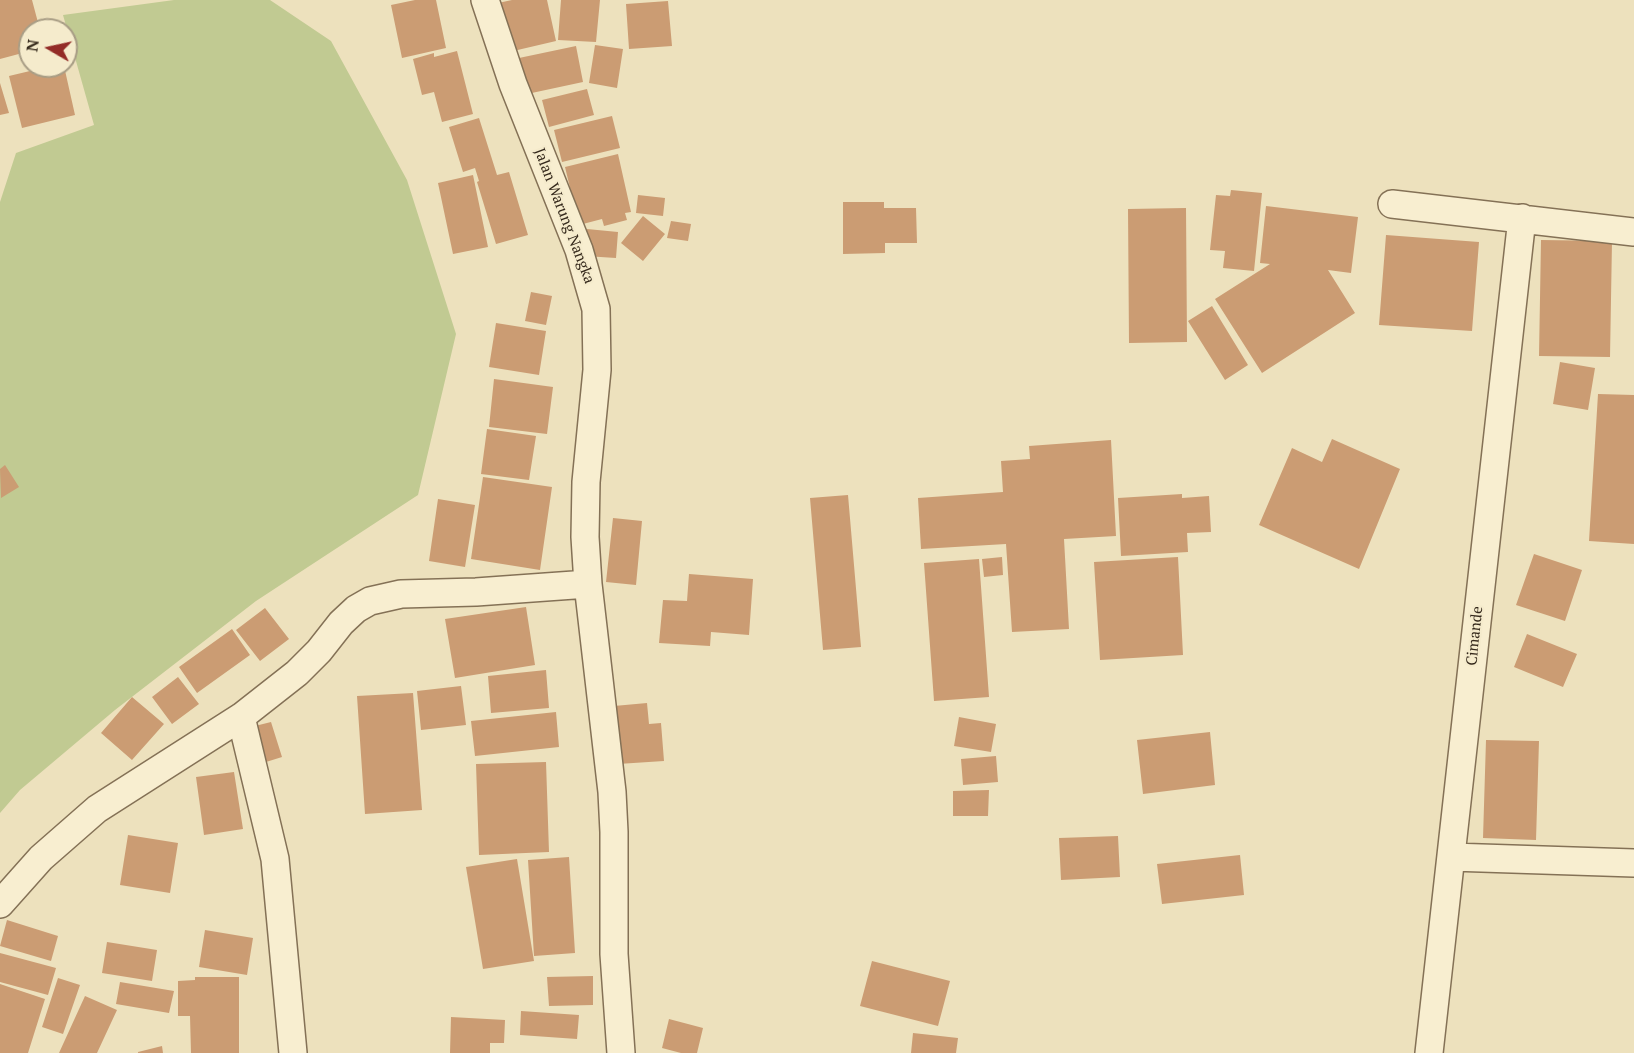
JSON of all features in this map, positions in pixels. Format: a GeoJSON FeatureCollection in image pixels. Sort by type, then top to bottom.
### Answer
{"type":"FeatureCollection","features":[{"type":"Feature","properties":{"kind":"street","name":"Jalan Warung Nangka"},"geometry":{"type":"LineString","coordinates":[[485,0],[510,75],[579,250],[596,309],[597,370],[585,511],[588,584],[612,792],[614,954],[621,1053]]}},
{"type":"Feature","properties":{"kind":"street"},"geometry":{"type":"LineString","coordinates":[[1392,204],[1634,232]]}},
{"type":"Feature","properties":{"kind":"street","name":"Cimande"},"geometry":{"type":"LineString","coordinates":[[1429,1053],[1522,218]]}},
{"type":"Feature","properties":{"kind":"street"},"geometry":{"type":"LineString","coordinates":[[0,904],[41,858],[97,809],[241,717],[297,673],[319,651],[341,623],[356,609],[370,601],[401,594],[588,584]]}},
{"type":"Feature","properties":{"kind":"street"},"geometry":{"type":"LineString","coordinates":[[241,717],[275,860],[293,1053]]}},
{"type":"Feature","properties":{"kind":"street"},"geometry":{"type":"LineString","coordinates":[[1451,857],[1634,863]]}},
{"type":"Feature","properties":{"kind":"green space"},"geometry":{"type":"Polygon","coordinates":[[[174,0],[270,0],[331,41],[407,180],[456,334],[418,495],[256,601],[115,710],[20,790],[0,813],[0,202],[16,153],[94,125],[78,68],[78,18],[64,18],[63,15],[174,0]]]}},
{"type":"Feature","properties":{"kind":"building"},"geometry":{"type":"Polygon","coordinates":[[[0,0],[32,0],[37,18],[18,18],[18,54],[0,59],[0,0]]]}},
{"type":"Feature","properties":{"kind":"building"},"geometry":{"type":"Polygon","coordinates":[[[415,0],[436,0],[446,48],[402,58],[391,5],[415,0]]]}},
{"type":"Feature","properties":{"kind":"building"},"geometry":{"type":"Polygon","coordinates":[[[512,0],[547,0],[556,41],[509,52],[498,3],[512,0]]]}},
{"type":"Feature","properties":{"kind":"building"},"geometry":{"type":"Polygon","coordinates":[[[561,0],[600,0],[596,42],[558,40],[561,0]]]}},
{"type":"Feature","properties":{"kind":"building"},"geometry":{"type":"Polygon","coordinates":[[[668,1],[672,46],[629,49],[626,4],[668,1]]]}},
{"type":"Feature","properties":{"kind":"building"},"geometry":{"type":"Polygon","coordinates":[[[595,45],[623,49],[617,88],[589,83],[595,45]]]}},
{"type":"Feature","properties":{"kind":"building"},"geometry":{"type":"Polygon","coordinates":[[[576,46],[583,82],[527,94],[519,58],[576,46]]]}},
{"type":"Feature","properties":{"kind":"building"},"geometry":{"type":"Polygon","coordinates":[[[457,51],[473,114],[442,122],[434,92],[422,95],[413,59],[434,53],[434,57],[457,51]]]}},
{"type":"Feature","properties":{"kind":"building"},"geometry":{"type":"Polygon","coordinates":[[[18,74],[18,78],[67,78],[75,115],[22,128],[9,76],[18,74]]]}},
{"type":"Feature","properties":{"kind":"building"},"geometry":{"type":"Polygon","coordinates":[[[0,83],[9,113],[0,115],[0,83]]]}},
{"type":"Feature","properties":{"kind":"building"},"geometry":{"type":"Polygon","coordinates":[[[587,89],[594,115],[549,127],[542,100],[587,89]]]}},
{"type":"Feature","properties":{"kind":"building"},"geometry":{"type":"Polygon","coordinates":[[[612,116],[620,148],[562,162],[554,130],[612,116]]]}},
{"type":"Feature","properties":{"kind":"building"},"geometry":{"type":"Polygon","coordinates":[[[479,118],[497,175],[509,172],[528,235],[496,244],[477,182],[479,181],[475,168],[463,172],[449,127],[479,118]]]}},
{"type":"Feature","properties":{"kind":"building"},"geometry":{"type":"Polygon","coordinates":[[[618,154],[631,212],[625,213],[627,220],[604,226],[602,219],[579,225],[565,167],[618,154]]]}},
{"type":"Feature","properties":{"kind":"building"},"geometry":{"type":"Polygon","coordinates":[[[473,175],[488,247],[453,254],[438,183],[473,175]]]}},
{"type":"Feature","properties":{"kind":"building"},"geometry":{"type":"Polygon","coordinates":[[[1231,190],[1262,193],[1254,271],[1223,268],[1225,251],[1210,250],[1216,195],[1230,196],[1231,190]]]}},
{"type":"Feature","properties":{"kind":"building"},"geometry":{"type":"Polygon","coordinates":[[[638,195],[665,198],[663,216],[636,213],[638,195]]]}},
{"type":"Feature","properties":{"kind":"building"},"geometry":{"type":"Polygon","coordinates":[[[843,202],[884,202],[884,208],[916,208],[917,243],[885,243],[885,253],[843,254],[843,202]]]}},
{"type":"Feature","properties":{"kind":"building"},"geometry":{"type":"Polygon","coordinates":[[[1266,206],[1358,217],[1351,273],[1328,270],[1355,313],[1262,373],[1215,299],[1270,264],[1260,263],[1266,206]]]}},
{"type":"Feature","properties":{"kind":"building"},"geometry":{"type":"Polygon","coordinates":[[[1186,208],[1187,342],[1129,343],[1128,209],[1186,208]]]}},
{"type":"Feature","properties":{"kind":"building"},"geometry":{"type":"Polygon","coordinates":[[[643,216],[665,234],[643,261],[621,243],[643,216]]]}},
{"type":"Feature","properties":{"kind":"building"},"geometry":{"type":"Polygon","coordinates":[[[671,221],[691,224],[688,241],[667,238],[671,221]]]}},
{"type":"Feature","properties":{"kind":"building"},"geometry":{"type":"Polygon","coordinates":[[[587,229],[618,232],[616,258],[585,256],[587,229]]]}},
{"type":"Feature","properties":{"kind":"building"},"geometry":{"type":"Polygon","coordinates":[[[1386,235],[1479,242],[1472,331],[1379,325],[1386,235]]]}},
{"type":"Feature","properties":{"kind":"building"},"geometry":{"type":"Polygon","coordinates":[[[1541,240],[1612,241],[1610,357],[1539,356],[1541,240]]]}},
{"type":"Feature","properties":{"kind":"building"},"geometry":{"type":"Polygon","coordinates":[[[531,292],[552,296],[546,325],[525,321],[531,292]]]}},
{"type":"Feature","properties":{"kind":"building"},"geometry":{"type":"Polygon","coordinates":[[[1212,306],[1248,365],[1225,380],[1188,321],[1212,306]]]}},
{"type":"Feature","properties":{"kind":"building"},"geometry":{"type":"Polygon","coordinates":[[[496,323],[546,331],[539,375],[489,367],[496,323]]]}},
{"type":"Feature","properties":{"kind":"building"},"geometry":{"type":"Polygon","coordinates":[[[1560,362],[1595,368],[1588,410],[1553,404],[1560,362]]]}},
{"type":"Feature","properties":{"kind":"building"},"geometry":{"type":"Polygon","coordinates":[[[494,379],[553,387],[547,434],[489,427],[494,379]]]}},
{"type":"Feature","properties":{"kind":"building"},"geometry":{"type":"Polygon","coordinates":[[[1598,394],[1634,395],[1634,544],[1589,541],[1598,394]]]}},
{"type":"Feature","properties":{"kind":"building"},"geometry":{"type":"Polygon","coordinates":[[[487,429],[536,436],[529,480],[481,474],[487,429]]]}},
{"type":"Feature","properties":{"kind":"building"},"geometry":{"type":"Polygon","coordinates":[[[1332,439],[1400,469],[1359,569],[1259,525],[1292,448],[1322,462],[1332,439]]]}},
{"type":"Feature","properties":{"kind":"building"},"geometry":{"type":"Polygon","coordinates":[[[1111,440],[1116,536],[1064,539],[1069,629],[1012,632],[1006,544],[921,549],[918,498],[1003,492],[1001,461],[1030,459],[1029,446],[1111,440]]]}},
{"type":"Feature","properties":{"kind":"building"},"geometry":{"type":"Polygon","coordinates":[[[5,465],[19,487],[1,498],[0,469],[5,465]]]}},
{"type":"Feature","properties":{"kind":"building"},"geometry":{"type":"Polygon","coordinates":[[[483,477],[552,487],[540,570],[471,559],[483,477]]]}},
{"type":"Feature","properties":{"kind":"building"},"geometry":{"type":"Polygon","coordinates":[[[1182,494],[1182,498],[1209,496],[1211,532],[1187,533],[1188,552],[1121,556],[1118,498],[1182,494]]]}},
{"type":"Feature","properties":{"kind":"building"},"geometry":{"type":"Polygon","coordinates":[[[848,495],[861,647],[823,650],[810,498],[848,495]]]}},
{"type":"Feature","properties":{"kind":"building"},"geometry":{"type":"Polygon","coordinates":[[[438,499],[475,505],[465,567],[429,561],[438,499]]]}},
{"type":"Feature","properties":{"kind":"building"},"geometry":{"type":"Polygon","coordinates":[[[613,518],[642,521],[636,585],[606,582],[613,518]]]}},
{"type":"Feature","properties":{"kind":"building"},"geometry":{"type":"Polygon","coordinates":[[[1534,554],[1582,570],[1565,621],[1516,605],[1534,554]]]}},
{"type":"Feature","properties":{"kind":"building"},"geometry":{"type":"Polygon","coordinates":[[[1002,557],[1003,575],[984,577],[982,559],[1002,557]]]}},
{"type":"Feature","properties":{"kind":"building"},"geometry":{"type":"Polygon","coordinates":[[[1178,557],[1183,655],[1100,660],[1094,562],[1178,557]]]}},
{"type":"Feature","properties":{"kind":"building"},"geometry":{"type":"Polygon","coordinates":[[[979,559],[989,697],[934,701],[924,563],[979,559]]]}},
{"type":"Feature","properties":{"kind":"building"},"geometry":{"type":"Polygon","coordinates":[[[689,574],[753,579],[749,635],[711,632],[710,646],[659,643],[663,600],[687,601],[689,574]]]}},
{"type":"Feature","properties":{"kind":"building"},"geometry":{"type":"Polygon","coordinates":[[[526,607],[535,665],[455,678],[445,619],[526,607]]]}},
{"type":"Feature","properties":{"kind":"building"},"geometry":{"type":"Polygon","coordinates":[[[265,608],[289,639],[260,661],[236,630],[265,608]]]}},
{"type":"Feature","properties":{"kind":"building"},"geometry":{"type":"Polygon","coordinates":[[[232,629],[250,655],[197,693],[179,667],[232,629]]]}},
{"type":"Feature","properties":{"kind":"building"},"geometry":{"type":"Polygon","coordinates":[[[1527,634],[1577,654],[1563,687],[1514,667],[1527,634]]]}},
{"type":"Feature","properties":{"kind":"building"},"geometry":{"type":"Polygon","coordinates":[[[546,670],[549,708],[491,713],[488,676],[546,670]]]}},
{"type":"Feature","properties":{"kind":"building"},"geometry":{"type":"Polygon","coordinates":[[[178,677],[199,704],[172,724],[152,697],[178,677]]]}},
{"type":"Feature","properties":{"kind":"building"},"geometry":{"type":"Polygon","coordinates":[[[461,686],[466,725],[421,730],[417,691],[461,686]]]}},
{"type":"Feature","properties":{"kind":"building"},"geometry":{"type":"Polygon","coordinates":[[[413,693],[422,810],[365,814],[357,696],[413,693]]]}},
{"type":"Feature","properties":{"kind":"building"},"geometry":{"type":"Polygon","coordinates":[[[132,697],[164,724],[132,760],[101,733],[132,697]]]}},
{"type":"Feature","properties":{"kind":"building"},"geometry":{"type":"Polygon","coordinates":[[[647,703],[649,724],[661,723],[664,761],[618,764],[614,706],[647,703]]]}},
{"type":"Feature","properties":{"kind":"building"},"geometry":{"type":"Polygon","coordinates":[[[556,712],[559,747],[475,756],[471,721],[556,712]]]}},
{"type":"Feature","properties":{"kind":"building"},"geometry":{"type":"Polygon","coordinates":[[[959,717],[996,724],[991,752],[954,746],[959,717]]]}},
{"type":"Feature","properties":{"kind":"building"},"geometry":{"type":"Polygon","coordinates":[[[271,722],[282,757],[266,762],[255,726],[271,722]]]}},
{"type":"Feature","properties":{"kind":"building"},"geometry":{"type":"Polygon","coordinates":[[[1210,732],[1215,785],[1143,794],[1137,740],[1210,732]]]}},
{"type":"Feature","properties":{"kind":"building"},"geometry":{"type":"Polygon","coordinates":[[[1486,740],[1539,741],[1536,840],[1483,838],[1486,740]]]}},
{"type":"Feature","properties":{"kind":"building"},"geometry":{"type":"Polygon","coordinates":[[[996,756],[998,782],[963,785],[961,759],[996,756]]]}},
{"type":"Feature","properties":{"kind":"building"},"geometry":{"type":"Polygon","coordinates":[[[546,762],[549,852],[479,855],[476,764],[546,762]]]}},
{"type":"Feature","properties":{"kind":"building"},"geometry":{"type":"Polygon","coordinates":[[[234,772],[243,829],[204,835],[196,777],[234,772]]]}},
{"type":"Feature","properties":{"kind":"building"},"geometry":{"type":"Polygon","coordinates":[[[989,790],[988,816],[953,816],[953,791],[989,790]]]}},
{"type":"Feature","properties":{"kind":"building"},"geometry":{"type":"Polygon","coordinates":[[[128,835],[178,843],[170,893],[120,885],[128,835]]]}},
{"type":"Feature","properties":{"kind":"building"},"geometry":{"type":"Polygon","coordinates":[[[1118,836],[1120,877],[1061,880],[1059,838],[1118,836]]]}},
{"type":"Feature","properties":{"kind":"building"},"geometry":{"type":"Polygon","coordinates":[[[1240,855],[1244,895],[1162,904],[1157,864],[1240,855]]]}},
{"type":"Feature","properties":{"kind":"building"},"geometry":{"type":"Polygon","coordinates":[[[569,857],[575,953],[534,956],[528,860],[569,857]]]}},
{"type":"Feature","properties":{"kind":"building"},"geometry":{"type":"Polygon","coordinates":[[[517,859],[534,961],[483,969],[466,867],[517,859]]]}},
{"type":"Feature","properties":{"kind":"building"},"geometry":{"type":"Polygon","coordinates":[[[7,920],[58,936],[51,961],[0,946],[7,920]]]}},
{"type":"Feature","properties":{"kind":"building"},"geometry":{"type":"Polygon","coordinates":[[[205,930],[253,938],[247,975],[199,967],[205,930]]]}},
{"type":"Feature","properties":{"kind":"building"},"geometry":{"type":"Polygon","coordinates":[[[107,942],[157,950],[152,981],[102,973],[107,942]]]}},
{"type":"Feature","properties":{"kind":"building"},"geometry":{"type":"Polygon","coordinates":[[[0,953],[56,968],[48,995],[0,982],[0,953]]]}},
{"type":"Feature","properties":{"kind":"building"},"geometry":{"type":"Polygon","coordinates":[[[872,961],[950,981],[938,1026],[860,1006],[872,961]]]}},
{"type":"Feature","properties":{"kind":"building"},"geometry":{"type":"Polygon","coordinates":[[[593,976],[593,1005],[549,1006],[547,977],[593,976]]]}},
{"type":"Feature","properties":{"kind":"building"},"geometry":{"type":"Polygon","coordinates":[[[195,977],[239,977],[239,1053],[191,1053],[190,1016],[178,1016],[178,981],[195,980],[195,977]]]}},
{"type":"Feature","properties":{"kind":"building"},"geometry":{"type":"Polygon","coordinates":[[[58,978],[80,985],[63,1034],[42,1027],[58,978]]]}},
{"type":"Feature","properties":{"kind":"building"},"geometry":{"type":"Polygon","coordinates":[[[120,982],[174,991],[169,1013],[116,1004],[120,982]]]}},
{"type":"Feature","properties":{"kind":"building"},"geometry":{"type":"Polygon","coordinates":[[[0,984],[45,999],[28,1053],[0,1053],[0,984]]]}},
{"type":"Feature","properties":{"kind":"building"},"geometry":{"type":"Polygon","coordinates":[[[85,996],[117,1010],[97,1053],[59,1053],[85,996]]]}},
{"type":"Feature","properties":{"kind":"building"},"geometry":{"type":"Polygon","coordinates":[[[521,1011],[579,1015],[577,1039],[520,1035],[521,1011]]]}},
{"type":"Feature","properties":{"kind":"building"},"geometry":{"type":"Polygon","coordinates":[[[451,1017],[505,1020],[504,1043],[490,1043],[490,1053],[450,1053],[451,1017]]]}},
{"type":"Feature","properties":{"kind":"building"},"geometry":{"type":"Polygon","coordinates":[[[669,1019],[703,1028],[697,1053],[681,1053],[662,1048],[669,1019]]]}},
{"type":"Feature","properties":{"kind":"building"},"geometry":{"type":"Polygon","coordinates":[[[913,1033],[958,1038],[956,1053],[911,1053],[913,1033]]]}},
{"type":"Feature","properties":{"kind":"building"},"geometry":{"type":"Polygon","coordinates":[[[162,1046],[163,1053],[138,1053],[138,1052],[162,1046]]]}}]}
